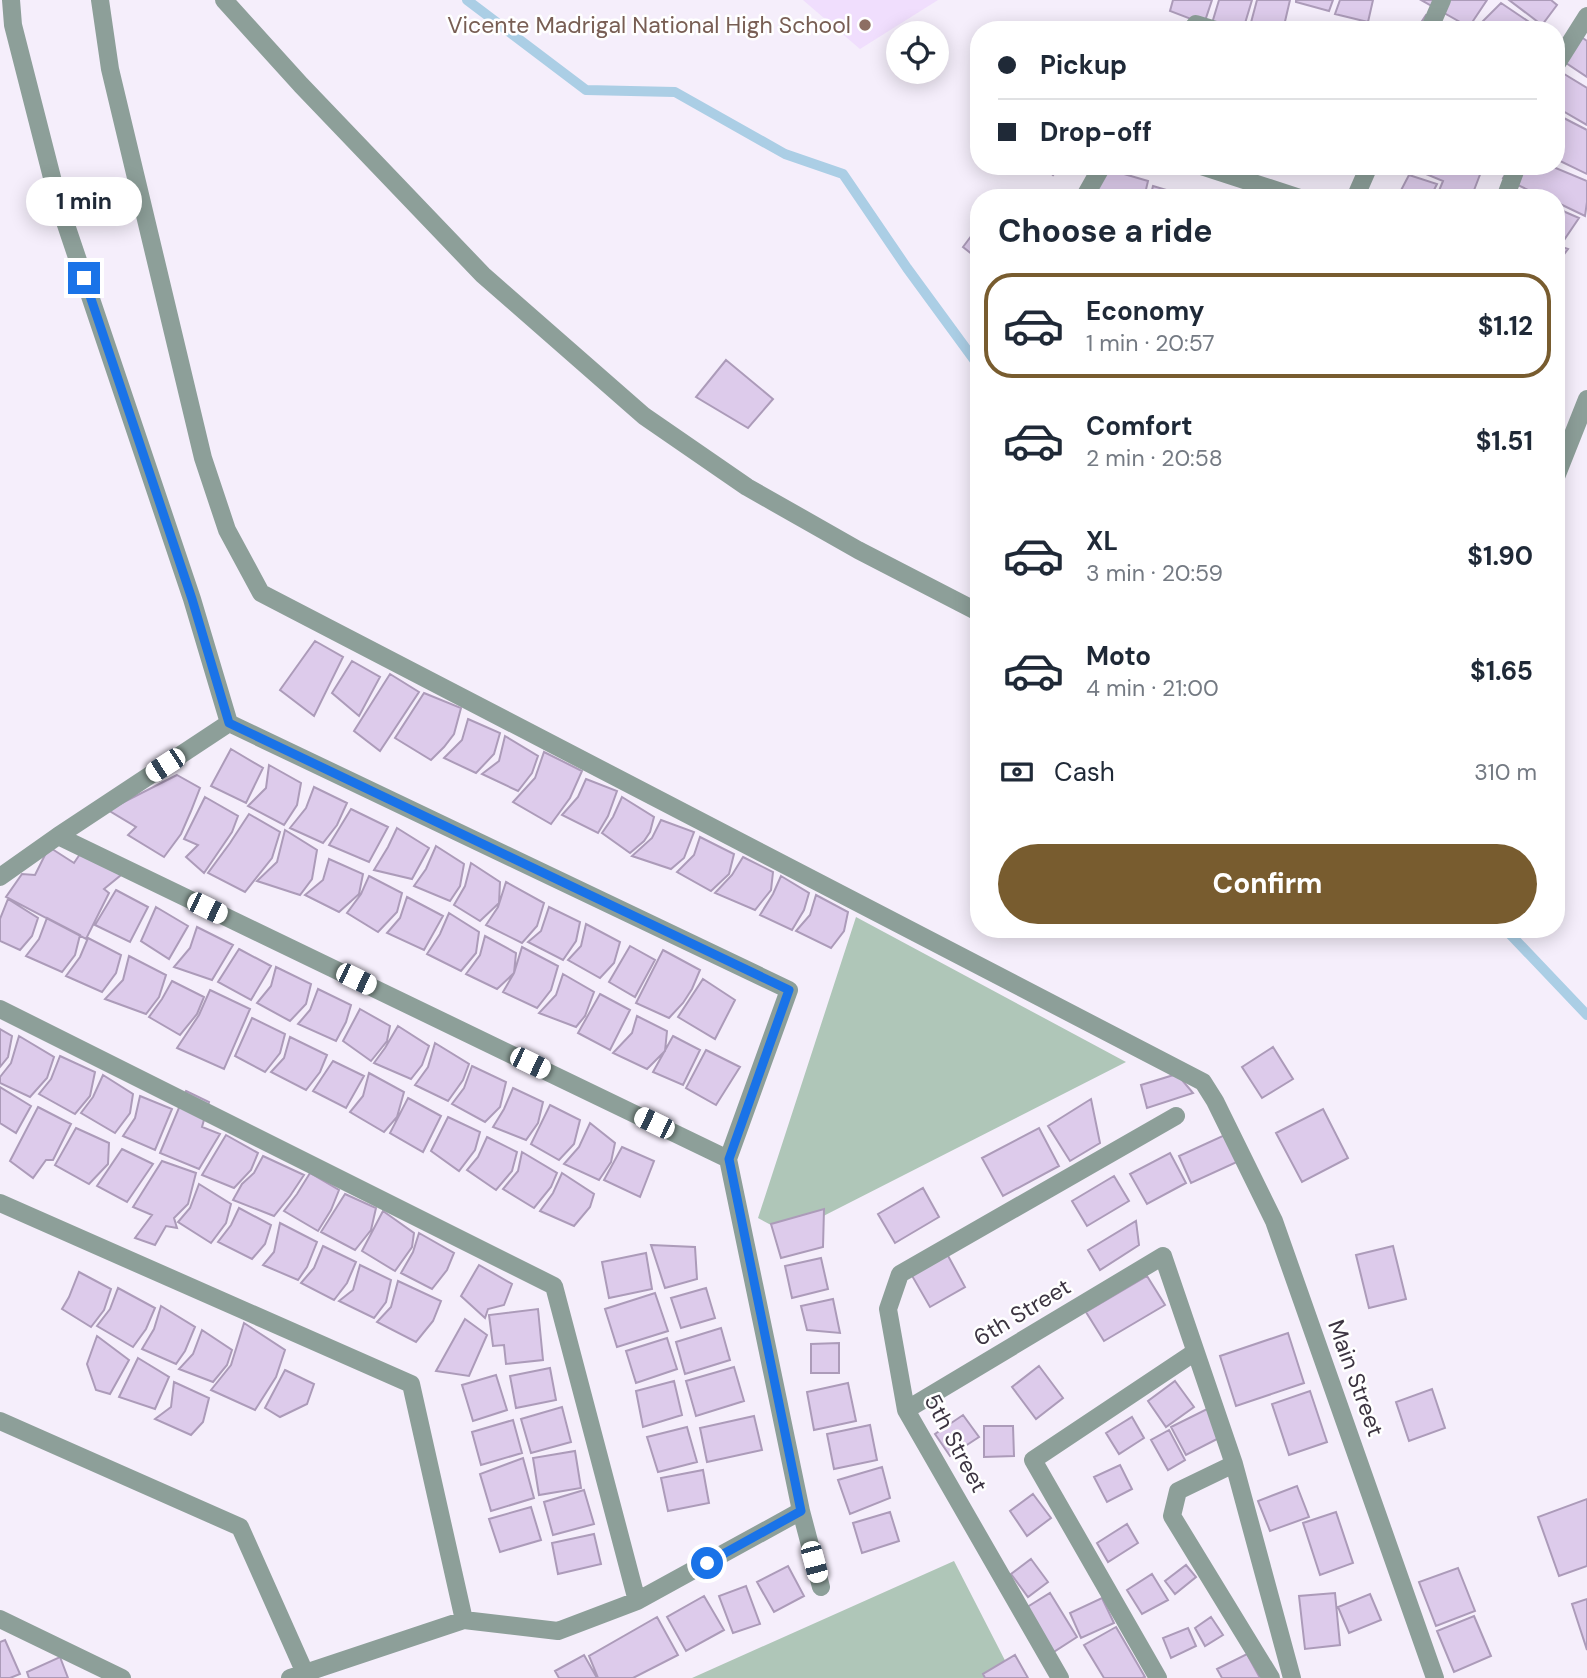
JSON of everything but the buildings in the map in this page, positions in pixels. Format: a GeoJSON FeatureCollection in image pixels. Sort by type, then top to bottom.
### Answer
{"type":"FeatureCollection","features":[{"type":"Feature","properties":{"kind":"street"},"geometry":{"type":"LineString","coordinates":[[11,0],[13,25],[58,201],[187,586],[229,723],[789,990],[729,1159],[801,1511],[821,1587]]}},
{"type":"Feature","properties":{"kind":"street","name":"Main Street"},"geometry":{"type":"LineString","coordinates":[[100,0],[110,69],[203,458],[227,530],[261,593],[1203,1082],[1274,1221],[1435,1678]]}},
{"type":"Feature","properties":{"kind":"street"},"geometry":{"type":"LineString","coordinates":[[224,0],[301,85],[483,275],[644,416],[747,487],[858,550],[970,608]]}},
{"type":"Feature","properties":{"kind":"street"},"geometry":{"type":"LineString","coordinates":[[1433,21],[1442,0]]}},
{"type":"Feature","properties":{"kind":"street"},"geometry":{"type":"LineString","coordinates":[[1565,51],[1587,16]]}},
{"type":"Feature","properties":{"kind":"street"},"geometry":{"type":"LineString","coordinates":[[1229,175],[1272,189]]}},
{"type":"Feature","properties":{"kind":"street"},"geometry":{"type":"LineString","coordinates":[[1565,454],[1587,398]]}},
{"type":"Feature","properties":{"kind":"street"},"geometry":{"type":"LineString","coordinates":[[0,877],[229,723]]}},
{"type":"Feature","properties":{"kind":"street"},"geometry":{"type":"LineString","coordinates":[[58,836],[729,1159]]}},
{"type":"Feature","properties":{"kind":"street"},"geometry":{"type":"LineString","coordinates":[[0,1009],[554,1286],[637,1601]]}},
{"type":"Feature","properties":{"kind":"street","name":"5th Street"},"geometry":{"type":"LineString","coordinates":[[1060,1678],[906,1410],[888,1309],[900,1274],[1176,1116]]}},
{"type":"Feature","properties":{"kind":"street"},"geometry":{"type":"LineString","coordinates":[[0,1203],[411,1384],[464,1620]]}},
{"type":"Feature","properties":{"kind":"street","name":"6th Street"},"geometry":{"type":"LineString","coordinates":[[906,1410],[1163,1256],[1195,1352]]}},
{"type":"Feature","properties":{"kind":"street"},"geometry":{"type":"LineString","coordinates":[[1157,1678],[1033,1460],[1195,1352],[1234,1464],[1292,1678]]}},
{"type":"Feature","properties":{"kind":"street"},"geometry":{"type":"LineString","coordinates":[[0,1421],[240,1527],[298,1675],[464,1620],[558,1631],[637,1601],[801,1511]]}},
{"type":"Feature","properties":{"kind":"street"},"geometry":{"type":"LineString","coordinates":[[1234,1464],[1178,1490],[1172,1516],[1271,1678]]}},
{"type":"Feature","properties":{"kind":"street"},"geometry":{"type":"LineString","coordinates":[[0,1619],[100,1672],[122,1678]]}},
{"type":"Feature","properties":{"kind":"shaded area","name":"Vicente Madrigal National High School"},"geometry":{"type":"Polygon","coordinates":[[[803,0],[938,0],[905,21],[886,21],[886,33],[860,49],[803,0]]]}},
{"type":"Feature","properties":{"kind":"green space"},"geometry":{"type":"Polygon","coordinates":[[[856,917],[1126,1062],[788,1234],[758,1218],[856,917]]]}},
{"type":"Feature","properties":{"kind":"green space"},"geometry":{"type":"Polygon","coordinates":[[[954,1561],[1014,1678],[692,1678],[954,1561]]]}},
{"type":"Feature","properties":{"kind":"waterway"},"geometry":{"type":"LineString","coordinates":[[467,0],[586,90],[675,92],[785,154],[843,174],[970,354]]}},
{"type":"Feature","properties":{"kind":"waterway"},"geometry":{"type":"LineString","coordinates":[[1514,938],[1587,1015]]}},
{"type":"Feature","properties":{"kind":"place","name":"Vicente Madrigal National High School"},"geometry":{"type":"Point","coordinates":[865,25]}},
{"type":"Feature","properties":{"kind":"route"},"geometry":{"type":"LineString","coordinates":[[84,278],[192,599],[229,723],[789,990],[729,1159],[801,1511],[707,1563]]}}]}
